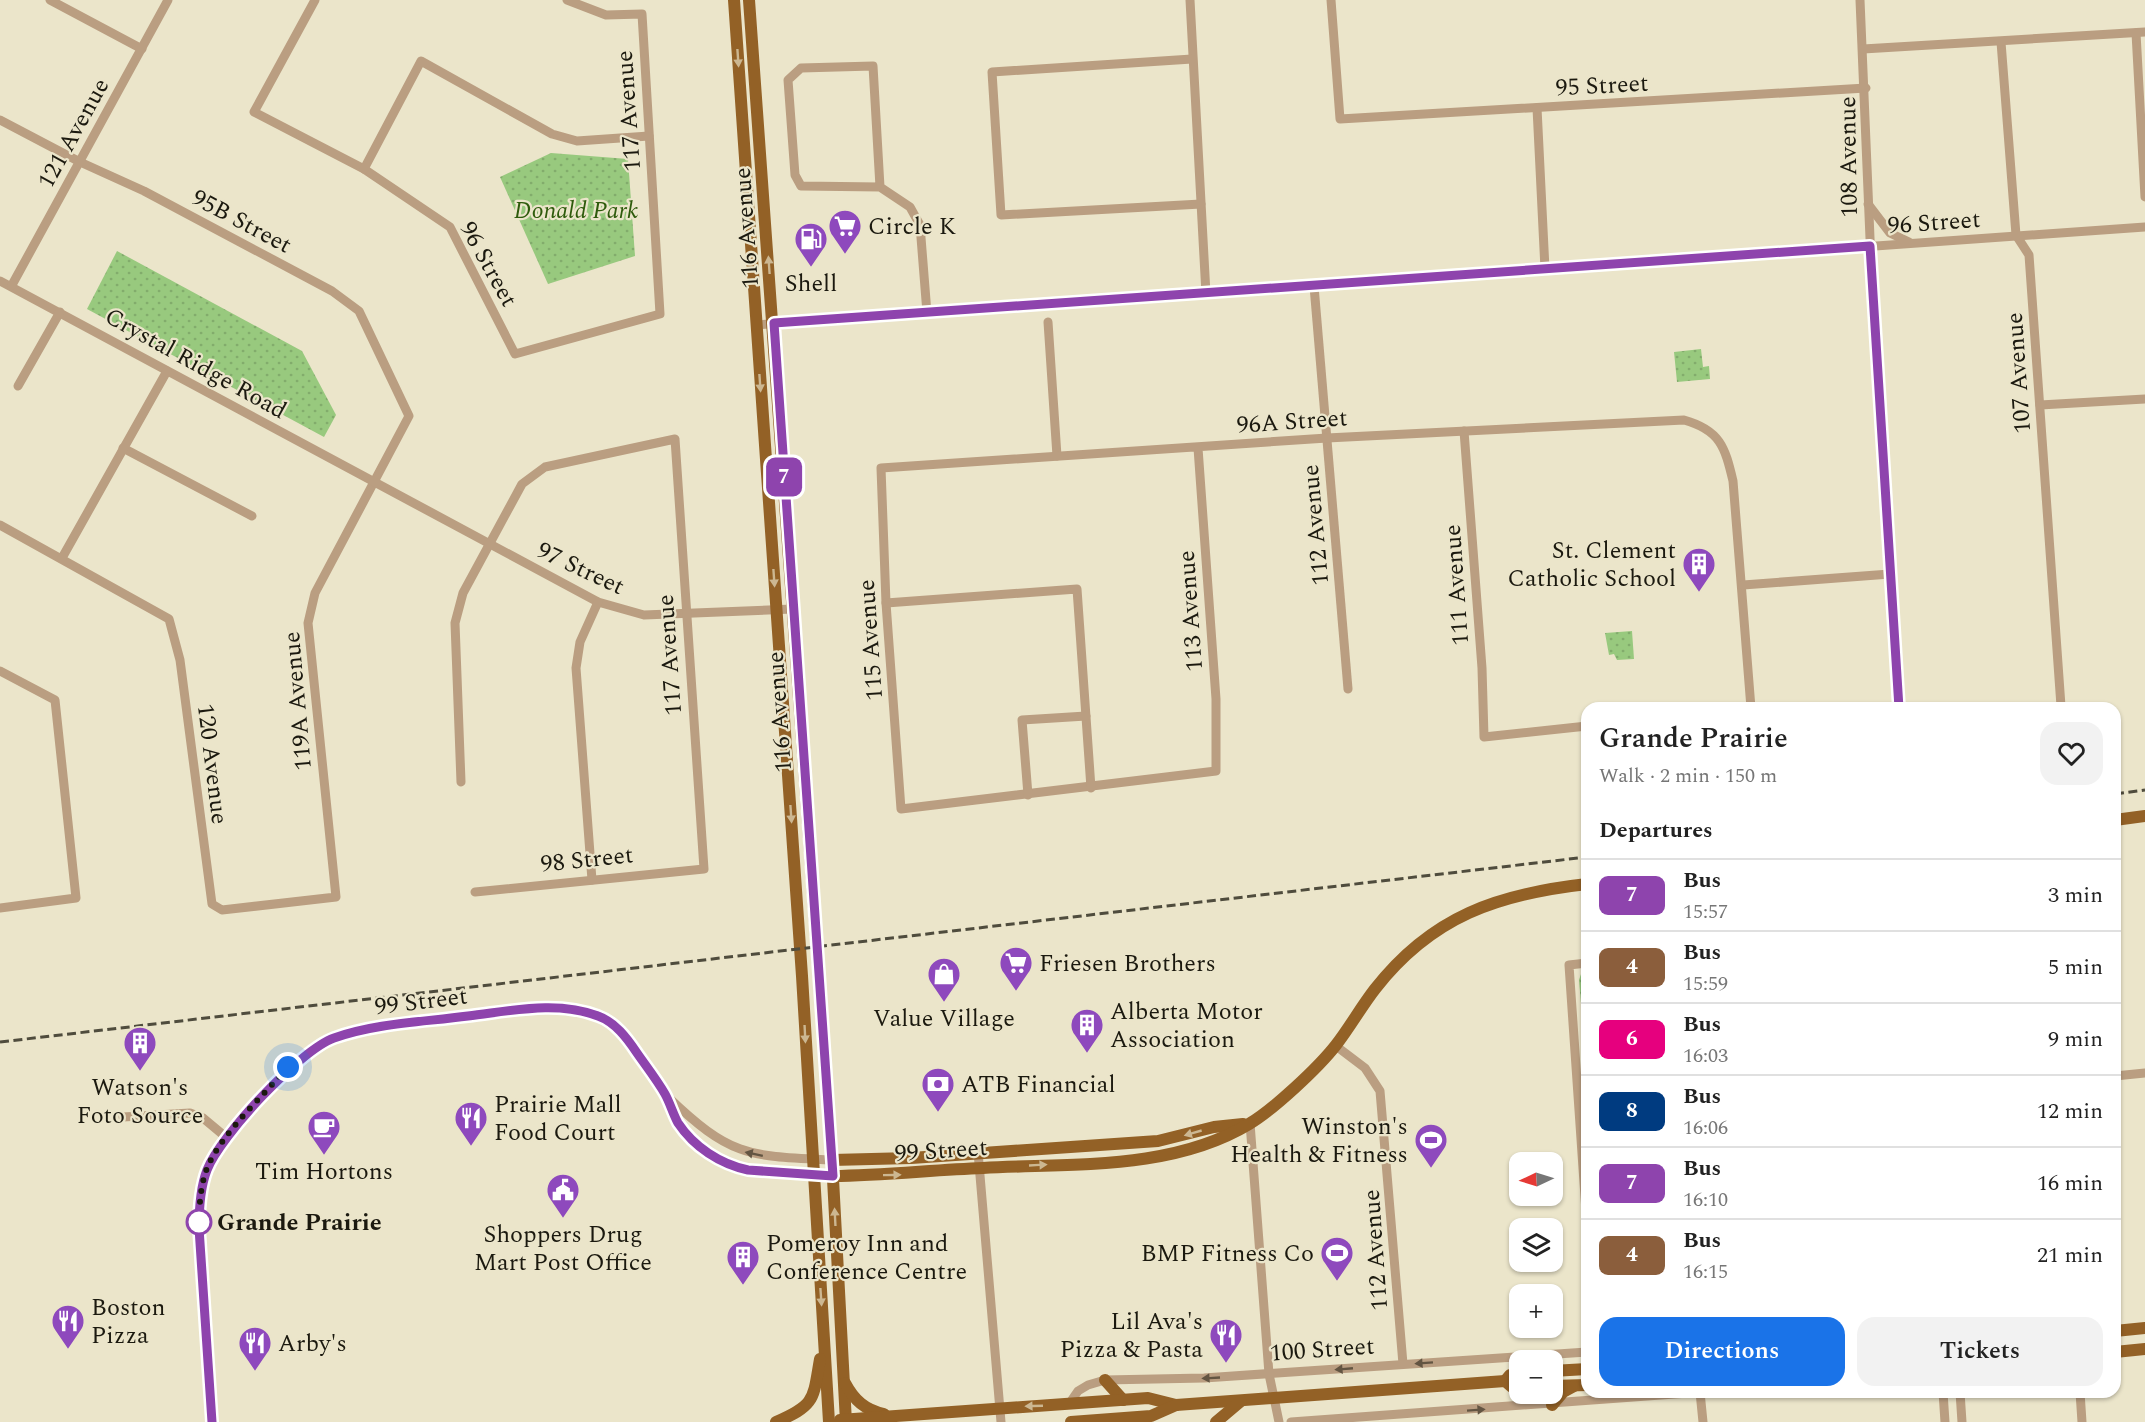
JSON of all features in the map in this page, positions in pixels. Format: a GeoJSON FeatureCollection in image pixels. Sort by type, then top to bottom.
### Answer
{"type":"FeatureCollection","features":[{"type":"Feature","properties":{"kind":"main road","name":"116 Avenue"},"geometry":{"type":"LineString","coordinates":[[734,0],[802,976],[812,1176],[829,1422]]}},
{"type":"Feature","properties":{"kind":"main road","name":"116 Avenue"},"geometry":{"type":"LineString","coordinates":[[750,0],[820,974],[846,1421]]}},
{"type":"Feature","properties":{"kind":"main road"},"geometry":{"type":"LineString","coordinates":[[2121,819],[2145,816]]}},
{"type":"Feature","properties":{"kind":"main road","name":"99 Street"},"geometry":{"type":"LineString","coordinates":[[833,1176],[911,1174],[1156,1157],[1208,1143],[1250,1123],[1301,1080],[1335,1046],[1388,972],[1445,923],[1479,906],[1513,895],[1581,885]]}},
{"type":"Feature","properties":{"kind":"main road"},"geometry":{"type":"LineString","coordinates":[[802,976],[820,974]]}},
{"type":"Feature","properties":{"kind":"main road","name":"99 Street"},"geometry":{"type":"LineString","coordinates":[[832,1160],[911,1158],[1158,1141],[1214,1127],[1250,1123]]}},
{"type":"Feature","properties":{"kind":"main road"},"geometry":{"type":"LineString","coordinates":[[2121,1330],[2145,1328]]}},
{"type":"Feature","properties":{"kind":"main road"},"geometry":{"type":"LineString","coordinates":[[776,1422],[797,1413],[810,1403],[824,1340]]}},
{"type":"Feature","properties":{"kind":"main road"},"geometry":{"type":"LineString","coordinates":[[2121,1351],[2145,1349]]}},
{"type":"Feature","properties":{"kind":"main road"},"geometry":{"type":"LineString","coordinates":[[1563,1370],[1581,1369]]}},
{"type":"Feature","properties":{"kind":"main road","name":"100 Street"},"geometry":{"type":"LineString","coordinates":[[1505,1381],[1509,1376]]}},
{"type":"Feature","properties":{"kind":"main road"},"geometry":{"type":"LineString","coordinates":[[844,1380],[851,1394],[868,1409],[897,1416]]}},
{"type":"Feature","properties":{"kind":"main road"},"geometry":{"type":"LineString","coordinates":[[1105,1380],[1123,1400]]}},
{"type":"Feature","properties":{"kind":"main road","name":"100 Street"},"geometry":{"type":"LineString","coordinates":[[1071,1422],[1151,1416],[1176,1406],[1505,1381],[1509,1384]]}},
{"type":"Feature","properties":{"kind":"main road"},"geometry":{"type":"LineString","coordinates":[[1563,1386],[1581,1385]]}},
{"type":"Feature","properties":{"kind":"main road"},"geometry":{"type":"LineString","coordinates":[[1563,1392],[1581,1385]]}},
{"type":"Feature","properties":{"kind":"main road","name":"100 Street"},"geometry":{"type":"LineString","coordinates":[[823,1422],[999,1407],[1148,1398],[1176,1406]]}},
{"type":"Feature","properties":{"kind":"main road"},"geometry":{"type":"LineString","coordinates":[[1216,1422],[1241,1401]]}},
{"type":"Feature","properties":{"kind":"street"},"geometry":{"type":"LineString","coordinates":[[50,0],[142,48]]}},
{"type":"Feature","properties":{"kind":"street","name":"121 Avenue"},"geometry":{"type":"LineString","coordinates":[[12,285],[168,0]]}},
{"type":"Feature","properties":{"kind":"street","name":"117 Avenue"},"geometry":{"type":"LineString","coordinates":[[567,0],[606,15],[642,14],[660,314]]}},
{"type":"Feature","properties":{"kind":"street"},"geometry":{"type":"LineString","coordinates":[[1190,0],[1206,294]]}},
{"type":"Feature","properties":{"kind":"street","name":"95 Street"},"geometry":{"type":"LineString","coordinates":[[1331,0],[1340,119],[1866,88]]}},
{"type":"Feature","properties":{"kind":"street","name":"108 Avenue"},"geometry":{"type":"LineString","coordinates":[[1860,0],[1866,88],[1867,203],[1899,702]]}},
{"type":"Feature","properties":{"kind":"street","name":"96 Street"},"geometry":{"type":"LineString","coordinates":[[313,1],[254,112],[364,168],[450,227],[515,354],[660,314]]}},
{"type":"Feature","properties":{"kind":"street"},"geometry":{"type":"LineString","coordinates":[[1863,49],[2141,32],[2145,197]]}},
{"type":"Feature","properties":{"kind":"street","name":"107 Avenue"},"geometry":{"type":"LineString","coordinates":[[2001,42],[2016,235],[2030,255],[2061,702]]}},
{"type":"Feature","properties":{"kind":"street"},"geometry":{"type":"LineString","coordinates":[[1192,60],[992,72],[1001,215],[1200,204]]}},
{"type":"Feature","properties":{"kind":"street"},"geometry":{"type":"LineString","coordinates":[[364,168],[421,61],[552,134],[577,141],[649,136]]}},
{"type":"Feature","properties":{"kind":"street"},"geometry":{"type":"LineString","coordinates":[[880,187],[873,66],[801,68],[788,80],[795,175],[801,186],[880,187],[910,207],[920,225],[927,313]]}},
{"type":"Feature","properties":{"kind":"street"},"geometry":{"type":"LineString","coordinates":[[1538,108],[1545,269]]}},
{"type":"Feature","properties":{"kind":"street","name":"95B Street"},"geometry":{"type":"LineString","coordinates":[[0,120],[80,162],[144,191],[332,291],[358,312],[408,416]]}},
{"type":"Feature","properties":{"kind":"street"},"geometry":{"type":"LineString","coordinates":[[1867,203],[1890,233],[1912,243]]}},
{"type":"Feature","properties":{"kind":"street","name":"96 Street"},"geometry":{"type":"LineString","coordinates":[[756,325],[2145,227]]}},
{"type":"Feature","properties":{"kind":"street","name":"Crystal Ridge Road"},"geometry":{"type":"LineString","coordinates":[[0,280],[372,481]]}},
{"type":"Feature","properties":{"kind":"street","name":"112 Avenue"},"geometry":{"type":"LineString","coordinates":[[1314,286],[1348,689]]}},
{"type":"Feature","properties":{"kind":"street"},"geometry":{"type":"LineString","coordinates":[[18,386],[60,312]]}},
{"type":"Feature","properties":{"kind":"street"},"geometry":{"type":"LineString","coordinates":[[1048,322],[1057,456]]}},
{"type":"Feature","properties":{"kind":"street"},"geometry":{"type":"LineString","coordinates":[[0,525],[62,558],[168,370]]}},
{"type":"Feature","properties":{"kind":"street"},"geometry":{"type":"LineString","coordinates":[[2040,405],[2145,399]]}},
{"type":"Feature","properties":{"kind":"street","name":"119A Avenue"},"geometry":{"type":"LineString","coordinates":[[222,910],[336,897],[308,623],[315,593],[408,416]]}},
{"type":"Feature","properties":{"kind":"street","name":"96A Street"},"geometry":{"type":"LineString","coordinates":[[881,468],[1328,438],[1684,420],[1705,426],[1726,449],[1733,481],[1743,585]]}},
{"type":"Feature","properties":{"kind":"street","name":"111 Avenue"},"geometry":{"type":"LineString","coordinates":[[1464,431],[1482,668],[1484,737],[1581,727]]}},
{"type":"Feature","properties":{"kind":"street","name":"117 Avenue"},"geometry":{"type":"LineString","coordinates":[[489,546],[522,484],[545,466],[675,439],[704,869]]}},
{"type":"Feature","properties":{"kind":"street"},"geometry":{"type":"LineString","coordinates":[[123,448],[252,516]]}},
{"type":"Feature","properties":{"kind":"street","name":"113 Avenue"},"geometry":{"type":"LineString","coordinates":[[1091,788],[1216,771],[1216,699],[1198,448]]}},
{"type":"Feature","properties":{"kind":"street","name":"115 Avenue"},"geometry":{"type":"LineString","coordinates":[[881,468],[886,603],[902,809],[1028,795]]}},
{"type":"Feature","properties":{"kind":"street","name":"97 Street"},"geometry":{"type":"LineString","coordinates":[[372,481],[489,546],[598,602],[644,615],[793,609]]}},
{"type":"Feature","properties":{"kind":"street"},"geometry":{"type":"LineString","coordinates":[[461,782],[455,623],[463,593],[489,546]]}},
{"type":"Feature","properties":{"kind":"street","name":"120 Avenue"},"geometry":{"type":"LineString","coordinates":[[62,558],[169,619],[180,660],[212,904],[222,910]]}},
{"type":"Feature","properties":{"kind":"street"},"geometry":{"type":"LineString","coordinates":[[1751,702],[1743,585],[1890,574]]}},
{"type":"Feature","properties":{"kind":"street"},"geometry":{"type":"LineString","coordinates":[[886,603],[1077,589],[1086,716],[1091,788],[1028,795],[1022,720],[1086,716]]}},
{"type":"Feature","properties":{"kind":"street"},"geometry":{"type":"LineString","coordinates":[[592,880],[576,668],[580,642],[598,602]]}},
{"type":"Feature","properties":{"kind":"street"},"geometry":{"type":"LineString","coordinates":[[0,671],[55,700],[76,898],[0,908]]}},
{"type":"Feature","properties":{"kind":"street","name":"98 Street"},"geometry":{"type":"LineString","coordinates":[[475,892],[704,869]]}},
{"type":"Feature","properties":{"kind":"street"},"geometry":{"type":"LineString","coordinates":[[1581,964],[1569,965],[1581,1140]]}},
{"type":"Feature","properties":{"kind":"street","name":"99 Street"},"geometry":{"type":"LineString","coordinates":[[227,1138],[288,1067],[315,1047],[332,1038],[361,1030],[550,1007],[583,1011],[610,1023],[631,1044],[665,1093],[685,1131],[720,1161],[748,1170],[833,1176]]}},
{"type":"Feature","properties":{"kind":"street","name":"112 Avenue"},"geometry":{"type":"LineString","coordinates":[[1335,1046],[1365,1068],[1380,1091],[1402,1364]]}},
{"type":"Feature","properties":{"kind":"street"},"geometry":{"type":"LineString","coordinates":[[1575,1053],[1581,1052]]}},
{"type":"Feature","properties":{"kind":"street"},"geometry":{"type":"LineString","coordinates":[[2121,1075],[2145,1073]]}},
{"type":"Feature","properties":{"kind":"street","name":"99 Street"},"geometry":{"type":"LineString","coordinates":[[665,1093],[693,1122],[735,1149],[767,1156],[832,1160]]}},
{"type":"Feature","properties":{"kind":"street"},"geometry":{"type":"LineString","coordinates":[[123,1117],[190,1113],[203,1118],[227,1138],[207,1169],[199,1205],[212,1422]]}},
{"type":"Feature","properties":{"kind":"street"},"geometry":{"type":"LineString","coordinates":[[1250,1123],[1269,1374],[1279,1422]]}},
{"type":"Feature","properties":{"kind":"street"},"geometry":{"type":"LineString","coordinates":[[978,1152],[1001,1422]]}},
{"type":"Feature","properties":{"kind":"street","name":"100 Street"},"geometry":{"type":"LineString","coordinates":[[1069,1404],[1078,1391],[1105,1380],[1269,1374],[1581,1352]]}},
{"type":"Feature","properties":{"kind":"street"},"geometry":{"type":"LineString","coordinates":[[1563,1403],[1626,1398]]}},
{"type":"Feature","properties":{"kind":"street"},"geometry":{"type":"LineString","coordinates":[[1701,1398],[1703,1422]]}},
{"type":"Feature","properties":{"kind":"street"},"geometry":{"type":"LineString","coordinates":[[1943,1398],[1945,1422]]}},
{"type":"Feature","properties":{"kind":"street"},"geometry":{"type":"LineString","coordinates":[[1960,1398],[1962,1422]]}},
{"type":"Feature","properties":{"kind":"street"},"geometry":{"type":"LineString","coordinates":[[2080,1398],[2082,1422]]}},
{"type":"Feature","properties":{"kind":"street"},"geometry":{"type":"LineString","coordinates":[[1291,1422],[1552,1404]]}},
{"type":"Feature","properties":{"kind":"green space","name":"Donald Park"},"geometry":{"type":"Polygon","coordinates":[[[551,153],[628,159],[635,256],[548,284],[500,177],[551,153]]]}},
{"type":"Feature","properties":{"kind":"green space"},"geometry":{"type":"Polygon","coordinates":[[[117,251],[302,351],[336,415],[324,437],[87,309],[117,251]]]}},
{"type":"Feature","properties":{"kind":"green space"},"geometry":{"type":"Polygon","coordinates":[[[1701,349],[1703,367],[1709,366],[1710,379],[1677,382],[1674,352],[1701,349]]]}},
{"type":"Feature","properties":{"kind":"green space"},"geometry":{"type":"Polygon","coordinates":[[[1632,631],[1634,659],[1617,660],[1614,654],[1609,655],[1605,633],[1632,631]]]}},
{"type":"Feature","properties":{"kind":"green space"},"geometry":{"type":"Polygon","coordinates":[[[1581,974],[1581,1004],[1579,980],[1581,974]]]}},
{"type":"Feature","properties":{"kind":"railway"},"geometry":{"type":"LineString","coordinates":[[2121,793],[2145,790]]}},
{"type":"Feature","properties":{"kind":"railway"},"geometry":{"type":"LineString","coordinates":[[0,1042],[1581,858]]}},
{"type":"Feature","properties":{"kind":"bus line","name":"7"},"geometry":{"type":"LineString","coordinates":[[212,1422],[199,1228],[199,1205],[207,1169],[217,1150],[288,1067],[315,1047],[332,1038],[361,1030],[550,1007],[565,1007],[583,1011],[601,1017],[619,1030],[665,1093],[677,1121],[695,1142],[720,1161],[734,1167],[766,1173],[833,1176],[774,323],[1870,246],[1877,390],[1899,702]]}},
{"type":"Feature","properties":{"kind":"place","name":"Circle K"},"geometry":{"type":"Point","coordinates":[845,255]}},
{"type":"Feature","properties":{"kind":"place","name":"Shell"},"geometry":{"type":"Point","coordinates":[811,268]}},
{"type":"Feature","properties":{"kind":"place","name":"St. Clement Catholic School"},"geometry":{"type":"Point","coordinates":[1699,593]}},
{"type":"Feature","properties":{"kind":"place","name":"Friesen Brothers"},"geometry":{"type":"Point","coordinates":[1016,992]}},
{"type":"Feature","properties":{"kind":"place","name":"Value Village"},"geometry":{"type":"Point","coordinates":[944,1003]}},
{"type":"Feature","properties":{"kind":"place","name":"Alberta Motor Association"},"geometry":{"type":"Point","coordinates":[1087,1054]}},
{"type":"Feature","properties":{"kind":"place","name":"Watson's Foto Source"},"geometry":{"type":"Point","coordinates":[140,1072]}},
{"type":"Feature","properties":{"kind":"place","name":"ATB Financial"},"geometry":{"type":"Point","coordinates":[938,1113]}},
{"type":"Feature","properties":{"kind":"place","name":"Prairie Mall Food Court"},"geometry":{"type":"Point","coordinates":[471,1147]}},
{"type":"Feature","properties":{"kind":"place","name":"Tim Hortons"},"geometry":{"type":"Point","coordinates":[324,1156]}},
{"type":"Feature","properties":{"kind":"place","name":"Winston's Health & Fitness"},"geometry":{"type":"Point","coordinates":[1431,1169]}},
{"type":"Feature","properties":{"kind":"place","name":"Shoppers Drug Mart Post Office"},"geometry":{"type":"Point","coordinates":[563,1219]}},
{"type":"Feature","properties":{"kind":"place","name":"Grande Prairie"},"geometry":{"type":"Point","coordinates":[199,1222]}},
{"type":"Feature","properties":{"kind":"place","name":"BMP Fitness Co"},"geometry":{"type":"Point","coordinates":[1337,1282]}},
{"type":"Feature","properties":{"kind":"place","name":"Pomeroy Inn and Conference Centre"},"geometry":{"type":"Point","coordinates":[743,1286]}},
{"type":"Feature","properties":{"kind":"place","name":"Boston Pizza"},"geometry":{"type":"Point","coordinates":[68,1350]}},
{"type":"Feature","properties":{"kind":"place","name":"Lil Ava's Pizza & Pasta"},"geometry":{"type":"Point","coordinates":[1226,1364]}},
{"type":"Feature","properties":{"kind":"place","name":"Arby's"},"geometry":{"type":"Point","coordinates":[255,1372]}},
{"type":"Feature","properties":{"kind":"route"},"geometry":{"type":"LineString","coordinates":[[199,1222],[199,1228],[202,1186],[207,1169],[217,1150],[288,1067]]}}]}
